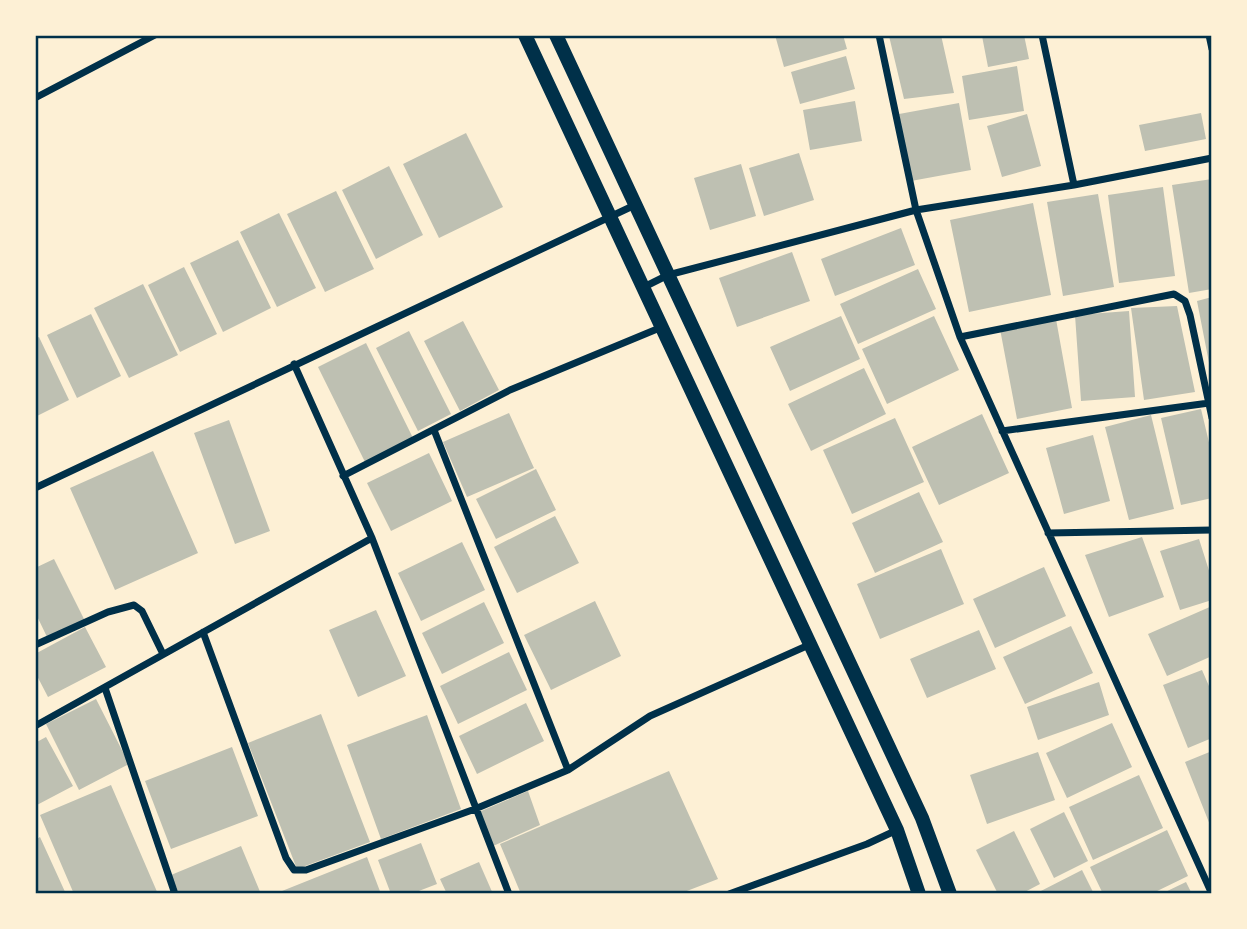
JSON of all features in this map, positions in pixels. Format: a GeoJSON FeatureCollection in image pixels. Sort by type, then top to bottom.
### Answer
{"type":"FeatureCollection","features":[{"type":"Feature","properties":{"kind":"main road"},"geometry":{"type":"LineString","coordinates":[[525,35],[897,830],[919,894]]}},
{"type":"Feature","properties":{"kind":"main road"},"geometry":{"type":"LineString","coordinates":[[555,35],[922,818],[950,894]]}},
{"type":"Feature","properties":{"kind":"street"},"geometry":{"type":"LineString","coordinates":[[35,98],[155,35]]}},
{"type":"Feature","properties":{"kind":"street"},"geometry":{"type":"LineString","coordinates":[[879,35],[916,210],[960,337],[1212,894]]}},
{"type":"Feature","properties":{"kind":"street"},"geometry":{"type":"LineString","coordinates":[[1041,35],[1074,185]]}},
{"type":"Feature","properties":{"kind":"street"},"geometry":{"type":"LineString","coordinates":[[1209,35],[1212,49]]}},
{"type":"Feature","properties":{"kind":"street"},"geometry":{"type":"LineString","coordinates":[[644,287],[668,275],[916,210],[1074,185],[1212,158]]}},
{"type":"Feature","properties":{"kind":"street"},"geometry":{"type":"LineString","coordinates":[[35,488],[635,205]]}},
{"type":"Feature","properties":{"kind":"street"},"geometry":{"type":"LineString","coordinates":[[960,337],[1174,294],[1185,301],[1188,308],[1212,418]]}},
{"type":"Feature","properties":{"kind":"street"},"geometry":{"type":"LineString","coordinates":[[344,476],[510,390],[662,327]]}},
{"type":"Feature","properties":{"kind":"street"},"geometry":{"type":"LineString","coordinates":[[295,364],[372,538],[509,894]]}},
{"type":"Feature","properties":{"kind":"street"},"geometry":{"type":"LineString","coordinates":[[1002,431],[1209,403]]}},
{"type":"Feature","properties":{"kind":"street"},"geometry":{"type":"LineString","coordinates":[[434,430],[568,770]]}},
{"type":"Feature","properties":{"kind":"street"},"geometry":{"type":"LineString","coordinates":[[1048,533],[1212,530]]}},
{"type":"Feature","properties":{"kind":"street"},"geometry":{"type":"LineString","coordinates":[[35,726],[372,538]]}},
{"type":"Feature","properties":{"kind":"street"},"geometry":{"type":"LineString","coordinates":[[35,646],[108,612],[134,605],[142,611],[163,654]]}},
{"type":"Feature","properties":{"kind":"street"},"geometry":{"type":"LineString","coordinates":[[202,632],[286,858],[294,870],[306,870],[475,809],[568,770],[650,716],[811,644]]}},
{"type":"Feature","properties":{"kind":"street"},"geometry":{"type":"LineString","coordinates":[[106,688],[175,894]]}},
{"type":"Feature","properties":{"kind":"street"},"geometry":{"type":"LineString","coordinates":[[729,894],[867,844],[897,830]]}},
{"type":"Feature","properties":{"kind":"building"},"geometry":{"type":"Polygon","coordinates":[[[775,35],[843,35],[847,49],[784,67],[775,35]]]}},
{"type":"Feature","properties":{"kind":"building"},"geometry":{"type":"Polygon","coordinates":[[[941,35],[954,93],[904,99],[889,36],[941,35]]]}},
{"type":"Feature","properties":{"kind":"building"},"geometry":{"type":"Polygon","coordinates":[[[1024,35],[1029,59],[988,67],[982,36],[1024,35]]]}},
{"type":"Feature","properties":{"kind":"building"},"geometry":{"type":"Polygon","coordinates":[[[846,56],[855,89],[800,104],[791,72],[846,56]]]}},
{"type":"Feature","properties":{"kind":"building"},"geometry":{"type":"Polygon","coordinates":[[[1017,66],[1024,111],[969,120],[962,76],[1017,66]]]}},
{"type":"Feature","properties":{"kind":"building"},"geometry":{"type":"Polygon","coordinates":[[[855,101],[862,141],[810,150],[803,110],[855,101]]]}},
{"type":"Feature","properties":{"kind":"building"},"geometry":{"type":"Polygon","coordinates":[[[959,103],[971,170],[911,181],[899,114],[959,103]]]}},
{"type":"Feature","properties":{"kind":"building"},"geometry":{"type":"Polygon","coordinates":[[[1201,113],[1206,139],[1145,151],[1139,125],[1201,113]]]}},
{"type":"Feature","properties":{"kind":"building"},"geometry":{"type":"Polygon","coordinates":[[[1027,114],[1041,166],[1002,177],[987,126],[1027,114]]]}},
{"type":"Feature","properties":{"kind":"building"},"geometry":{"type":"Polygon","coordinates":[[[466,133],[503,207],[439,238],[403,164],[466,133]]]}},
{"type":"Feature","properties":{"kind":"building"},"geometry":{"type":"Polygon","coordinates":[[[799,153],[814,200],[764,216],[749,168],[799,153]]]}},
{"type":"Feature","properties":{"kind":"building"},"geometry":{"type":"Polygon","coordinates":[[[741,164],[756,216],[710,230],[694,178],[741,164]]]}},
{"type":"Feature","properties":{"kind":"building"},"geometry":{"type":"Polygon","coordinates":[[[389,166],[423,235],[376,259],[342,190],[389,166]]]}},
{"type":"Feature","properties":{"kind":"building"},"geometry":{"type":"Polygon","coordinates":[[[1212,179],[1212,289],[1189,293],[1172,185],[1212,179]]]}},
{"type":"Feature","properties":{"kind":"building"},"geometry":{"type":"Polygon","coordinates":[[[1163,187],[1175,276],[1119,283],[1108,195],[1163,187]]]}},
{"type":"Feature","properties":{"kind":"building"},"geometry":{"type":"Polygon","coordinates":[[[336,191],[374,269],[325,292],[287,214],[336,191]]]}},
{"type":"Feature","properties":{"kind":"building"},"geometry":{"type":"Polygon","coordinates":[[[1098,194],[1114,287],[1063,296],[1047,202],[1098,194]]]}},
{"type":"Feature","properties":{"kind":"building"},"geometry":{"type":"Polygon","coordinates":[[[1033,203],[1051,295],[969,312],[950,220],[1033,203]]]}},
{"type":"Feature","properties":{"kind":"building"},"geometry":{"type":"Polygon","coordinates":[[[279,213],[316,288],[277,307],[240,232],[279,213]]]}},
{"type":"Feature","properties":{"kind":"building"},"geometry":{"type":"Polygon","coordinates":[[[901,228],[915,265],[835,296],[821,259],[901,228]]]}},
{"type":"Feature","properties":{"kind":"building"},"geometry":{"type":"Polygon","coordinates":[[[238,240],[271,308],[223,332],[190,263],[238,240]]]}},
{"type":"Feature","properties":{"kind":"building"},"geometry":{"type":"Polygon","coordinates":[[[792,252],[810,301],[737,327],[719,278],[792,252]]]}},
{"type":"Feature","properties":{"kind":"building"},"geometry":{"type":"Polygon","coordinates":[[[184,267],[217,334],[180,352],[148,285],[184,267]]]}},
{"type":"Feature","properties":{"kind":"building"},"geometry":{"type":"Polygon","coordinates":[[[918,269],[936,309],[858,344],[840,304],[918,269]]]}},
{"type":"Feature","properties":{"kind":"building"},"geometry":{"type":"Polygon","coordinates":[[[143,284],[178,355],[129,378],[94,308],[143,284]]]}},
{"type":"Feature","properties":{"kind":"building"},"geometry":{"type":"Polygon","coordinates":[[[1212,297],[1212,373],[1211,373],[1197,301],[1212,297]]]}},
{"type":"Feature","properties":{"kind":"building"},"geometry":{"type":"Polygon","coordinates":[[[1177,306],[1195,392],[1144,400],[1131,308],[1177,306]]]}},
{"type":"Feature","properties":{"kind":"building"},"geometry":{"type":"Polygon","coordinates":[[[1129,311],[1135,397],[1081,401],[1075,315],[1129,311]]]}},
{"type":"Feature","properties":{"kind":"building"},"geometry":{"type":"Polygon","coordinates":[[[91,314],[121,376],[77,398],[47,335],[91,314]]]}},
{"type":"Feature","properties":{"kind":"building"},"geometry":{"type":"Polygon","coordinates":[[[841,316],[860,359],[790,391],[770,347],[841,316]]]}},
{"type":"Feature","properties":{"kind":"building"},"geometry":{"type":"Polygon","coordinates":[[[934,316],[959,370],[887,404],[862,349],[934,316]]]}},
{"type":"Feature","properties":{"kind":"building"},"geometry":{"type":"Polygon","coordinates":[[[1056,319],[1072,408],[1017,419],[1000,329],[1056,319]]]}},
{"type":"Feature","properties":{"kind":"building"},"geometry":{"type":"Polygon","coordinates":[[[463,321],[499,390],[460,411],[424,341],[463,321]]]}},
{"type":"Feature","properties":{"kind":"building"},"geometry":{"type":"Polygon","coordinates":[[[409,331],[451,414],[418,431],[376,348],[409,331]]]}},
{"type":"Feature","properties":{"kind":"building"},"geometry":{"type":"Polygon","coordinates":[[[39,337],[69,400],[35,417],[35,339],[39,337]]]}},
{"type":"Feature","properties":{"kind":"building"},"geometry":{"type":"Polygon","coordinates":[[[366,343],[413,438],[365,462],[318,367],[366,343]]]}},
{"type":"Feature","properties":{"kind":"building"},"geometry":{"type":"Polygon","coordinates":[[[864,368],[886,414],[811,451],[788,404],[864,368]]]}},
{"type":"Feature","properties":{"kind":"building"},"geometry":{"type":"Polygon","coordinates":[[[1201,409],[1212,455],[1212,498],[1181,505],[1161,418],[1201,409]]]}},
{"type":"Feature","properties":{"kind":"building"},"geometry":{"type":"Polygon","coordinates":[[[509,413],[534,468],[467,497],[443,442],[509,413]]]}},
{"type":"Feature","properties":{"kind":"building"},"geometry":{"type":"Polygon","coordinates":[[[982,414],[1009,473],[939,505],[912,447],[982,414]]]}},
{"type":"Feature","properties":{"kind":"building"},"geometry":{"type":"Polygon","coordinates":[[[1151,415],[1174,509],[1129,520],[1105,427],[1151,415]]]}},
{"type":"Feature","properties":{"kind":"building"},"geometry":{"type":"Polygon","coordinates":[[[895,418],[924,482],[852,514],[823,450],[895,418]]]}},
{"type":"Feature","properties":{"kind":"building"},"geometry":{"type":"Polygon","coordinates":[[[229,420],[270,531],[235,544],[194,433],[229,420]]]}},
{"type":"Feature","properties":{"kind":"building"},"geometry":{"type":"Polygon","coordinates":[[[1093,435],[1110,501],[1064,514],[1046,448],[1093,435]]]}},
{"type":"Feature","properties":{"kind":"building"},"geometry":{"type":"Polygon","coordinates":[[[153,451],[198,553],[115,590],[70,488],[153,451]]]}},
{"type":"Feature","properties":{"kind":"building"},"geometry":{"type":"Polygon","coordinates":[[[429,453],[452,501],[391,531],[367,483],[429,453]]]}},
{"type":"Feature","properties":{"kind":"building"},"geometry":{"type":"Polygon","coordinates":[[[536,469],[556,510],[496,539],[476,499],[536,469]]]}},
{"type":"Feature","properties":{"kind":"building"},"geometry":{"type":"Polygon","coordinates":[[[919,492],[943,542],[875,573],[852,523],[919,492]]]}},
{"type":"Feature","properties":{"kind":"building"},"geometry":{"type":"Polygon","coordinates":[[[555,516],[579,563],[517,593],[494,547],[555,516]]]}},
{"type":"Feature","properties":{"kind":"building"},"geometry":{"type":"Polygon","coordinates":[[[1142,537],[1164,597],[1109,617],[1085,555],[1142,537]]]}},
{"type":"Feature","properties":{"kind":"building"},"geometry":{"type":"Polygon","coordinates":[[[1199,539],[1212,580],[1212,600],[1180,610],[1160,551],[1199,539]]]}},
{"type":"Feature","properties":{"kind":"building"},"geometry":{"type":"Polygon","coordinates":[[[462,542],[485,590],[421,621],[398,573],[462,542]]]}},
{"type":"Feature","properties":{"kind":"building"},"geometry":{"type":"Polygon","coordinates":[[[941,549],[964,604],[880,639],[857,584],[941,549]]]}},
{"type":"Feature","properties":{"kind":"building"},"geometry":{"type":"Polygon","coordinates":[[[54,559],[85,621],[48,639],[35,612],[35,568],[54,559]]]}},
{"type":"Feature","properties":{"kind":"building"},"geometry":{"type":"Polygon","coordinates":[[[1044,567],[1066,616],[995,648],[973,599],[1044,567]]]}},
{"type":"Feature","properties":{"kind":"building"},"geometry":{"type":"Polygon","coordinates":[[[595,601],[621,656],[551,690],[524,635],[595,601]]]}},
{"type":"Feature","properties":{"kind":"building"},"geometry":{"type":"Polygon","coordinates":[[[484,602],[504,643],[442,674],[422,633],[484,602]]]}},
{"type":"Feature","properties":{"kind":"building"},"geometry":{"type":"Polygon","coordinates":[[[1212,606],[1212,656],[1167,676],[1148,634],[1212,606]]]}},
{"type":"Feature","properties":{"kind":"building"},"geometry":{"type":"Polygon","coordinates":[[[376,610],[406,676],[358,697],[329,630],[376,610]]]}},
{"type":"Feature","properties":{"kind":"building"},"geometry":{"type":"Polygon","coordinates":[[[1071,626],[1093,673],[1025,704],[1003,657],[1071,626]]]}},
{"type":"Feature","properties":{"kind":"building"},"geometry":{"type":"Polygon","coordinates":[[[85,627],[106,667],[48,697],[35,672],[35,654],[85,627]]]}},
{"type":"Feature","properties":{"kind":"building"},"geometry":{"type":"Polygon","coordinates":[[[979,630],[996,669],[927,698],[910,659],[979,630]]]}},
{"type":"Feature","properties":{"kind":"building"},"geometry":{"type":"Polygon","coordinates":[[[509,652],[527,690],[458,724],[440,686],[509,652]]]}},
{"type":"Feature","properties":{"kind":"building"},"geometry":{"type":"Polygon","coordinates":[[[1202,670],[1212,693],[1212,738],[1188,748],[1163,685],[1202,670]]]}},
{"type":"Feature","properties":{"kind":"building"},"geometry":{"type":"Polygon","coordinates":[[[1099,682],[1109,715],[1038,740],[1027,707],[1099,682]]]}},
{"type":"Feature","properties":{"kind":"building"},"geometry":{"type":"Polygon","coordinates":[[[96,699],[129,764],[79,790],[46,724],[96,699]]]}},
{"type":"Feature","properties":{"kind":"building"},"geometry":{"type":"Polygon","coordinates":[[[526,703],[544,741],[477,774],[459,736],[526,703]]]}},
{"type":"Feature","properties":{"kind":"building"},"geometry":{"type":"Polygon","coordinates":[[[321,714],[370,842],[297,869],[248,743],[321,714]]]}},
{"type":"Feature","properties":{"kind":"building"},"geometry":{"type":"Polygon","coordinates":[[[427,715],[461,809],[381,839],[347,745],[427,715]]]}},
{"type":"Feature","properties":{"kind":"building"},"geometry":{"type":"Polygon","coordinates":[[[1112,723],[1132,767],[1067,798],[1046,753],[1112,723]]]}},
{"type":"Feature","properties":{"kind":"building"},"geometry":{"type":"Polygon","coordinates":[[[46,737],[73,786],[35,806],[35,743],[46,737]]]}},
{"type":"Feature","properties":{"kind":"building"},"geometry":{"type":"Polygon","coordinates":[[[232,747],[258,816],[171,849],[145,781],[232,747]]]}},
{"type":"Feature","properties":{"kind":"building"},"geometry":{"type":"Polygon","coordinates":[[[1212,751],[1212,824],[1210,825],[1185,762],[1212,751]]]}},
{"type":"Feature","properties":{"kind":"building"},"geometry":{"type":"Polygon","coordinates":[[[1038,752],[1055,800],[987,824],[970,775],[1038,752]]]}},
{"type":"Feature","properties":{"kind":"building"},"geometry":{"type":"Polygon","coordinates":[[[669,771],[718,879],[679,894],[521,894],[500,844],[669,771]]]}},
{"type":"Feature","properties":{"kind":"building"},"geometry":{"type":"Polygon","coordinates":[[[1139,775],[1163,828],[1093,860],[1069,807],[1139,775]]]}},
{"type":"Feature","properties":{"kind":"building"},"geometry":{"type":"Polygon","coordinates":[[[111,785],[158,894],[74,894],[40,815],[111,785]]]}},
{"type":"Feature","properties":{"kind":"building"},"geometry":{"type":"Polygon","coordinates":[[[528,791],[540,825],[493,846],[479,812],[528,791]]]}},
{"type":"Feature","properties":{"kind":"building"},"geometry":{"type":"Polygon","coordinates":[[[1064,812],[1088,861],[1054,878],[1030,829],[1064,812]]]}},
{"type":"Feature","properties":{"kind":"building"},"geometry":{"type":"Polygon","coordinates":[[[1167,830],[1188,876],[1151,894],[1103,894],[1090,867],[1167,830]]]}},
{"type":"Feature","properties":{"kind":"building"},"geometry":{"type":"Polygon","coordinates":[[[1014,831],[1040,884],[1021,894],[998,894],[976,850],[1014,831]]]}},
{"type":"Feature","properties":{"kind":"building"},"geometry":{"type":"Polygon","coordinates":[[[40,837],[66,894],[35,894],[35,840],[40,837]]]}},
{"type":"Feature","properties":{"kind":"building"},"geometry":{"type":"Polygon","coordinates":[[[421,843],[437,884],[411,894],[391,894],[378,860],[421,843]]]}},
{"type":"Feature","properties":{"kind":"building"},"geometry":{"type":"Polygon","coordinates":[[[241,846],[261,894],[179,894],[171,875],[241,846]]]}},
{"type":"Feature","properties":{"kind":"building"},"geometry":{"type":"Polygon","coordinates":[[[367,857],[381,894],[283,894],[282,891],[367,857]]]}},
{"type":"Feature","properties":{"kind":"building"},"geometry":{"type":"Polygon","coordinates":[[[479,862],[493,894],[447,894],[440,879],[479,862]]]}},
{"type":"Feature","properties":{"kind":"building"},"geometry":{"type":"Polygon","coordinates":[[[1082,870],[1094,894],[1035,894],[1082,870]]]}},
{"type":"Feature","properties":{"kind":"building"},"geometry":{"type":"Polygon","coordinates":[[[1186,882],[1192,894],[1161,894],[1186,882]]]}}]}
